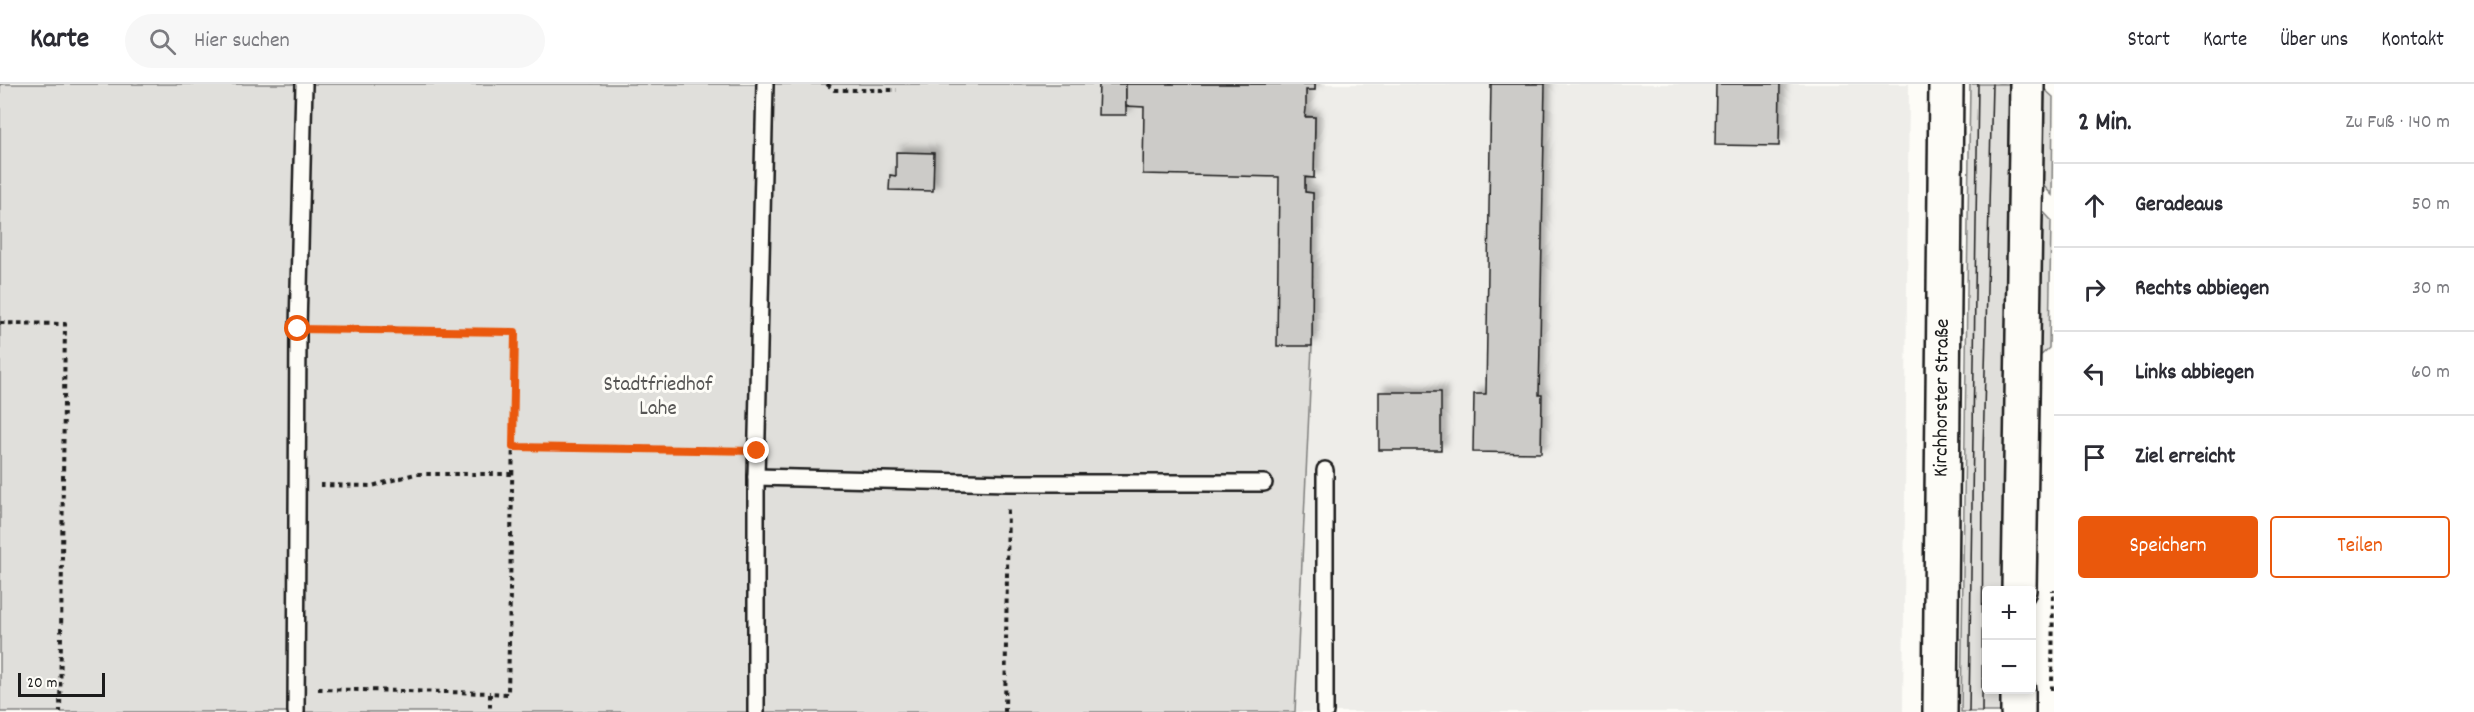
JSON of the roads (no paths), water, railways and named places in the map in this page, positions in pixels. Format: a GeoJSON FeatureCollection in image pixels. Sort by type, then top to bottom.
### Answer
{"type":"FeatureCollection","features":[{"type":"Feature","properties":{"kind":"main road","name":"Kirchhorster Straße"},"geometry":{"type":"LineString","coordinates":[[1940,712],[1946,84]]}},
{"type":"Feature","properties":{"kind":"main road"},"geometry":{"type":"LineString","coordinates":[[2019,586],[2027,84]]}},
{"type":"Feature","properties":{"kind":"main road"},"geometry":{"type":"LineString","coordinates":[[2018,694],[2018,712]]}},
{"type":"Feature","properties":{"kind":"lane"},"geometry":{"type":"LineString","coordinates":[[296,712],[298,329],[304,84]]}},
{"type":"Feature","properties":{"kind":"lane"},"geometry":{"type":"LineString","coordinates":[[756,712],[756,477],[765,84]]}},
{"type":"Feature","properties":{"kind":"lane"},"geometry":{"type":"LineString","coordinates":[[1325,470],[1325,712]]}},
{"type":"Feature","properties":{"kind":"lane"},"geometry":{"type":"LineString","coordinates":[[756,477],[1008,483],[1264,483]]}},
{"type":"Feature","properties":{"kind":"tram line"},"geometry":{"type":"LineString","coordinates":[[1969,712],[1978,84]]}},
{"type":"Feature","properties":{"kind":"tram line"},"geometry":{"type":"LineString","coordinates":[[1982,712],[1983,453],[1992,84]]}},
{"type":"Feature","properties":{"kind":"park label","name":"Stadtfriedhof Lahe"},"geometry":{"type":"Point","coordinates":[658,398]}}]}
